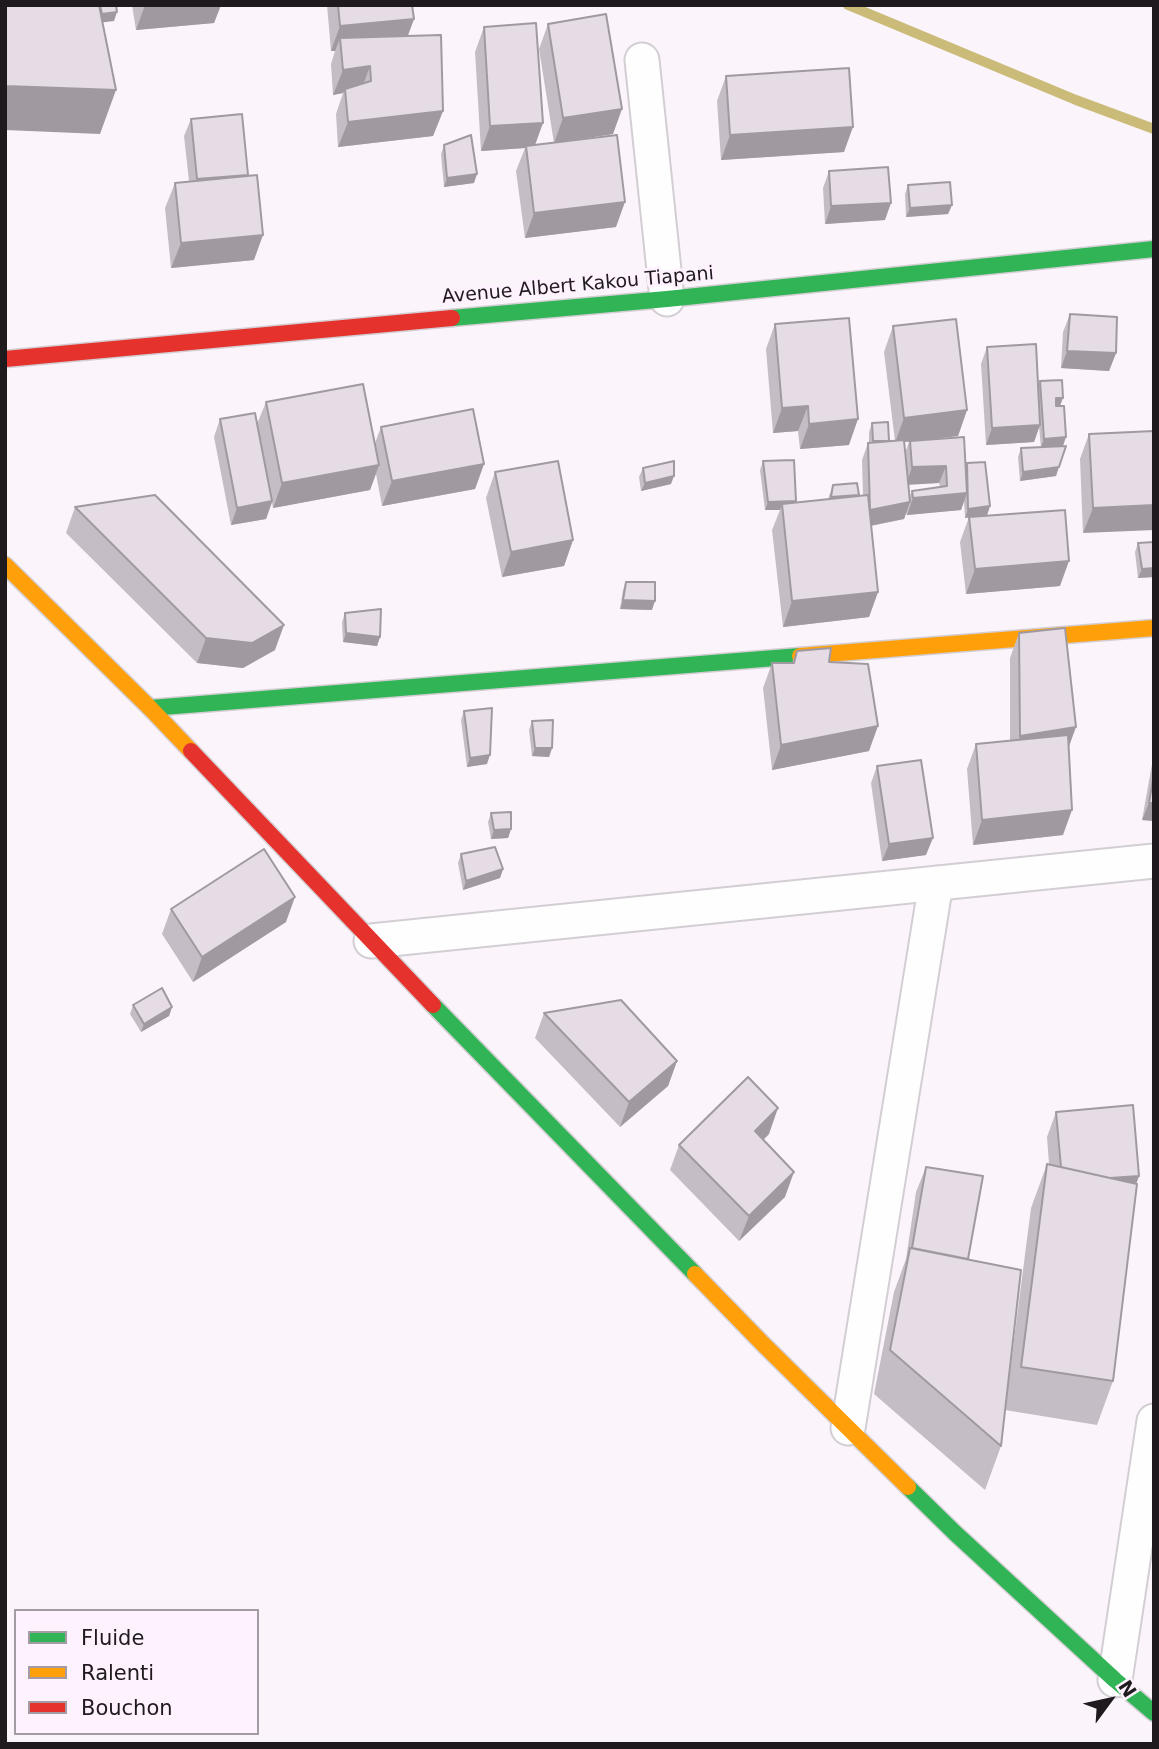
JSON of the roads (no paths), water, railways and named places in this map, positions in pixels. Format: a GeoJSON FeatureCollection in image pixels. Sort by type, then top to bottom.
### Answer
{"type":"FeatureCollection","features":[{"type":"Feature","properties":{"kind":"street"},"geometry":{"type":"LineString","coordinates":[[642,60],[667,299]]}},
{"type":"Feature","properties":{"kind":"street","name":"Avenue Albert Kakou Tiapani"},"geometry":{"type":"LineString","coordinates":[[5,359],[667,299],[1154,249]]}},
{"type":"Feature","properties":{"kind":"street"},"geometry":{"type":"LineString","coordinates":[[5,565],[150,708],[371,941],[754,1334],[956,1533],[1154,1713]]}},
{"type":"Feature","properties":{"kind":"street"},"geometry":{"type":"LineString","coordinates":[[150,708],[1154,628]]}},
{"type":"Feature","properties":{"kind":"street"},"geometry":{"type":"LineString","coordinates":[[371,941],[1154,861]]}},
{"type":"Feature","properties":{"kind":"street"},"geometry":{"type":"LineString","coordinates":[[848,1427],[936,883]]}},
{"type":"Feature","properties":{"kind":"street"},"geometry":{"type":"LineString","coordinates":[[1115,1680],[1154,1421]]}},
{"type":"Feature","properties":{"kind":"waterway"},"geometry":{"type":"LineString","coordinates":[[848,5],[1076,100],[1154,129]]}}]}
